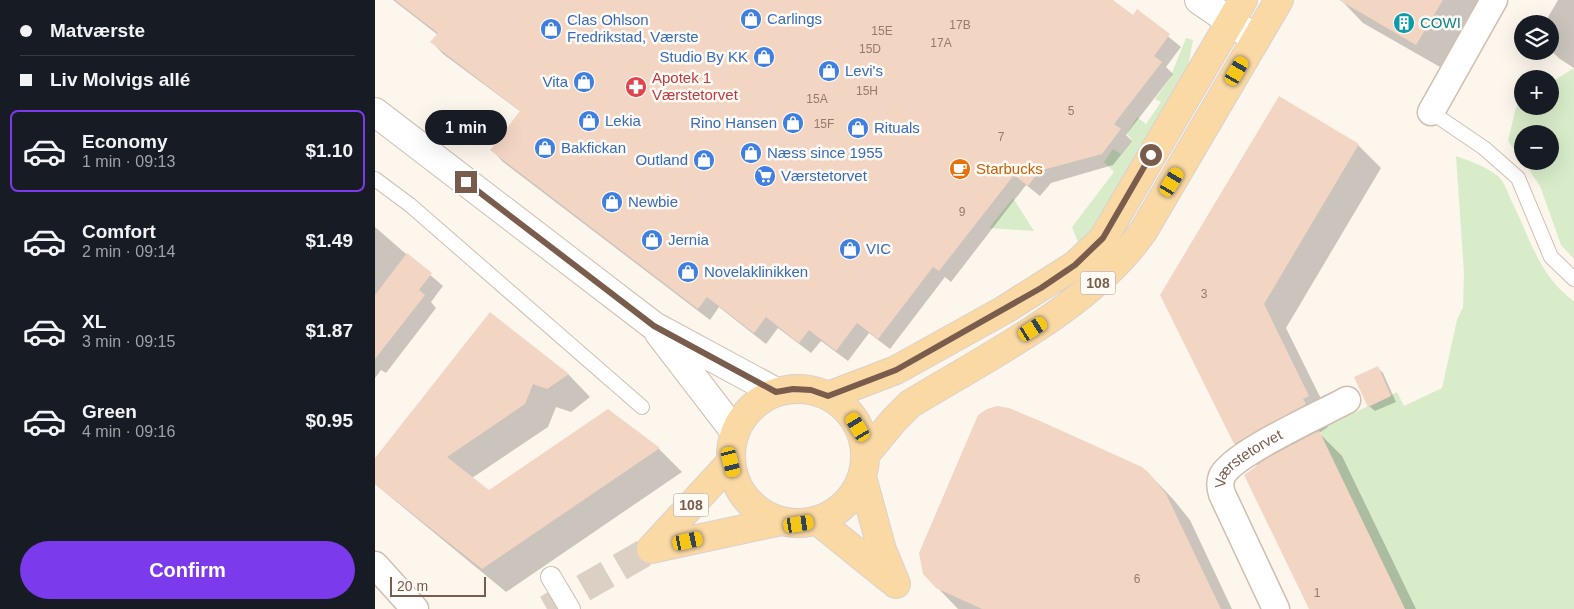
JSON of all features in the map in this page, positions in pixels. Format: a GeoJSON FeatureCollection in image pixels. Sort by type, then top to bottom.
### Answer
{"type":"FeatureCollection","features":[{"type":"Feature","properties":{"kind":"main road","name":"108"},"geometry":{"type":"LineString","coordinates":[[864,466],[863,441],[851,414],[828,396],[811,390],[793,389],[776,392],[761,400],[745,414],[735,432],[731,462],[736,482],[746,499],[762,513],[781,521],[799,524],[817,521],[845,504],[855,492],[864,466],[894,420],[910,404],[1048,319],[1094,286],[1119,263],[1143,230],[1279,0]]}},
{"type":"Feature","properties":{"kind":"main road","name":"108"},"geometry":{"type":"LineString","coordinates":[[828,396],[896,370],[1004,310],[1075,265],[1103,238],[1236,11]]}},
{"type":"Feature","properties":{"kind":"main road","name":"108"},"geometry":{"type":"LineString","coordinates":[[731,462],[651,549],[781,521]]}},
{"type":"Feature","properties":{"kind":"main road"},"geometry":{"type":"LineString","coordinates":[[817,521],[896,584],[883,550],[864,466]]}},
{"type":"Feature","properties":{"kind":"street"},"geometry":{"type":"LineString","coordinates":[[1199,0],[1236,11],[1256,39]]}},
{"type":"Feature","properties":{"kind":"street"},"geometry":{"type":"LineString","coordinates":[[1431,112],[1494,0]]}},
{"type":"Feature","properties":{"kind":"street"},"geometry":{"type":"LineString","coordinates":[[375,112],[654,326],[776,392]]}},
{"type":"Feature","properties":{"kind":"street"},"geometry":{"type":"LineString","coordinates":[[654,326],[735,432]]}},
{"type":"Feature","properties":{"kind":"street","name":"Værstetorvet"},"geometry":{"type":"LineString","coordinates":[[1276,609],[1222,494],[1220,488],[1222,476],[1231,464],[1249,452],[1347,400]]}},
{"type":"Feature","properties":{"kind":"street"},"geometry":{"type":"LineString","coordinates":[[375,565],[415,609]]}},
{"type":"Feature","properties":{"kind":"street"},"geometry":{"type":"LineString","coordinates":[[551,577],[570,609]]}},
{"type":"Feature","properties":{"kind":"lane"},"geometry":{"type":"LineString","coordinates":[[1431,112],[1484,148],[1517,178],[1551,257],[1574,279]]}},
{"type":"Feature","properties":{"kind":"lane"},"geometry":{"type":"LineString","coordinates":[[375,179],[410,206],[642,407]]}},
{"type":"Feature","properties":{"kind":"green space"},"geometry":{"type":"Polygon","coordinates":[[[1186,38],[1193,40],[1188,67],[1095,231],[1080,247],[1072,227],[1114,172],[1104,162],[1113,149],[1121,154],[1132,140],[1127,134],[1137,117],[1146,124],[1161,102],[1155,99],[1170,78],[1186,38]]]}},
{"type":"Feature","properties":{"kind":"green space"},"geometry":{"type":"Polygon","coordinates":[[[1574,68],[1574,259],[1561,245],[1540,186],[1529,170],[1559,170],[1559,125],[1514,125],[1514,149],[1508,141],[1514,115],[1559,115],[1559,77],[1574,68]]]}},
{"type":"Feature","properties":{"kind":"green space"},"geometry":{"type":"Polygon","coordinates":[[[1456,156],[1483,167],[1500,178],[1506,187],[1543,268],[1562,291],[1574,301],[1574,609],[1405,609],[1319,430],[1397,392],[1404,406],[1442,388],[1457,320],[1463,307],[1464,273],[1456,156]]]}},
{"type":"Feature","properties":{"kind":"green space"},"geometry":{"type":"Polygon","coordinates":[[[1013,198],[1034,231],[989,228],[1013,198]]]}},
{"type":"Feature","properties":{"kind":"building","name":"Værstetorvet"},"geometry":{"type":"Polygon","coordinates":[[[395,0],[1113,0],[1133,15],[1137,9],[1170,34],[1154,56],[1162,62],[1114,124],[1121,129],[1102,154],[1039,171],[1028,186],[1014,175],[939,271],[933,267],[878,339],[857,323],[836,351],[809,330],[799,343],[766,317],[754,333],[707,297],[698,309],[490,150],[520,111],[430,42],[438,33],[395,0]]]}},
{"type":"Feature","properties":{"kind":"building","name":"COWI"},"geometry":{"type":"Polygon","coordinates":[[[1339,0],[1443,0],[1416,45],[1339,0]]]}},
{"type":"Feature","properties":{"kind":"building"},"geometry":{"type":"Polygon","coordinates":[[[1279,96],[1359,144],[1264,304],[1309,396],[1303,399],[1306,404],[1234,444],[1160,295],[1279,96]]]}},
{"type":"Feature","properties":{"kind":"building"},"geometry":{"type":"Polygon","coordinates":[[[407,253],[432,273],[419,290],[425,295],[375,359],[375,295],[407,253]]]}},
{"type":"Feature","properties":{"kind":"building"},"geometry":{"type":"Polygon","coordinates":[[[490,312],[569,374],[547,389],[533,384],[525,404],[447,457],[489,490],[608,409],[660,448],[482,569],[375,484],[375,458],[490,312]]]}},
{"type":"Feature","properties":{"kind":"building"},"geometry":{"type":"Polygon","coordinates":[[[1378,366],[1391,396],[1368,407],[1354,377],[1378,366]]]}},
{"type":"Feature","properties":{"kind":"building"},"geometry":{"type":"Polygon","coordinates":[[[997,406],[1009,408],[1040,421],[1142,467],[1149,473],[1166,494],[1221,609],[982,609],[936,588],[923,574],[919,553],[978,415],[987,409],[997,406]]]}},
{"type":"Feature","properties":{"kind":"building"},"geometry":{"type":"Polygon","coordinates":[[[1319,431],[1405,609],[1309,609],[1244,475],[1267,458],[1319,431]]]}},
{"type":"Feature","properties":{"kind":"tunnel"},"geometry":{"type":"LineString","coordinates":[[547,609],[651,549]]}},
{"type":"Feature","properties":{"kind":"place","name":"Carlings"},"geometry":{"type":"Point","coordinates":[751,19]}},
{"type":"Feature","properties":{"kind":"place","name":"COWI"},"geometry":{"type":"Point","coordinates":[1404,23]}},
{"type":"Feature","properties":{"kind":"place","name":"Clas Ohlson Fredrikstad, Værste"},"geometry":{"type":"Point","coordinates":[551,29]}},
{"type":"Feature","properties":{"kind":"place","name":"Studio By KK"},"geometry":{"type":"Point","coordinates":[764,57]}},
{"type":"Feature","properties":{"kind":"place","name":"Levi's"},"geometry":{"type":"Point","coordinates":[829,71]}},
{"type":"Feature","properties":{"kind":"place","name":"Vita"},"geometry":{"type":"Point","coordinates":[584,82]}},
{"type":"Feature","properties":{"kind":"place","name":"Apotek 1 Værstetorvet"},"geometry":{"type":"Point","coordinates":[636,87]}},
{"type":"Feature","properties":{"kind":"place","name":"Lekia"},"geometry":{"type":"Point","coordinates":[589,121]}},
{"type":"Feature","properties":{"kind":"place","name":"Rino Hansen"},"geometry":{"type":"Point","coordinates":[793,123]}},
{"type":"Feature","properties":{"kind":"place","name":"Rituals"},"geometry":{"type":"Point","coordinates":[858,128]}},
{"type":"Feature","properties":{"kind":"place","name":"Bakfickan"},"geometry":{"type":"Point","coordinates":[545,148]}},
{"type":"Feature","properties":{"kind":"place","name":"Næss since 1955"},"geometry":{"type":"Point","coordinates":[751,153]}},
{"type":"Feature","properties":{"kind":"place","name":"Outland"},"geometry":{"type":"Point","coordinates":[704,160]}},
{"type":"Feature","properties":{"kind":"place","name":"Starbucks"},"geometry":{"type":"Point","coordinates":[960,169]}},
{"type":"Feature","properties":{"kind":"place","name":"Værstetorvet"},"geometry":{"type":"Point","coordinates":[765,176]}},
{"type":"Feature","properties":{"kind":"place","name":"Newbie"},"geometry":{"type":"Point","coordinates":[612,202]}},
{"type":"Feature","properties":{"kind":"place","name":"Jernia"},"geometry":{"type":"Point","coordinates":[652,240]}},
{"type":"Feature","properties":{"kind":"place","name":"VIC"},"geometry":{"type":"Point","coordinates":[850,249]}},
{"type":"Feature","properties":{"kind":"place","name":"Novelaklinikken"},"geometry":{"type":"Point","coordinates":[688,272]}},
{"type":"Feature","properties":{"kind":"route"},"geometry":{"type":"LineString","coordinates":[[466,182],[654,326],[776,392],[793,389],[811,390],[828,396],[896,370],[1004,310],[1075,265],[1103,238],[1151,155]]}}]}
